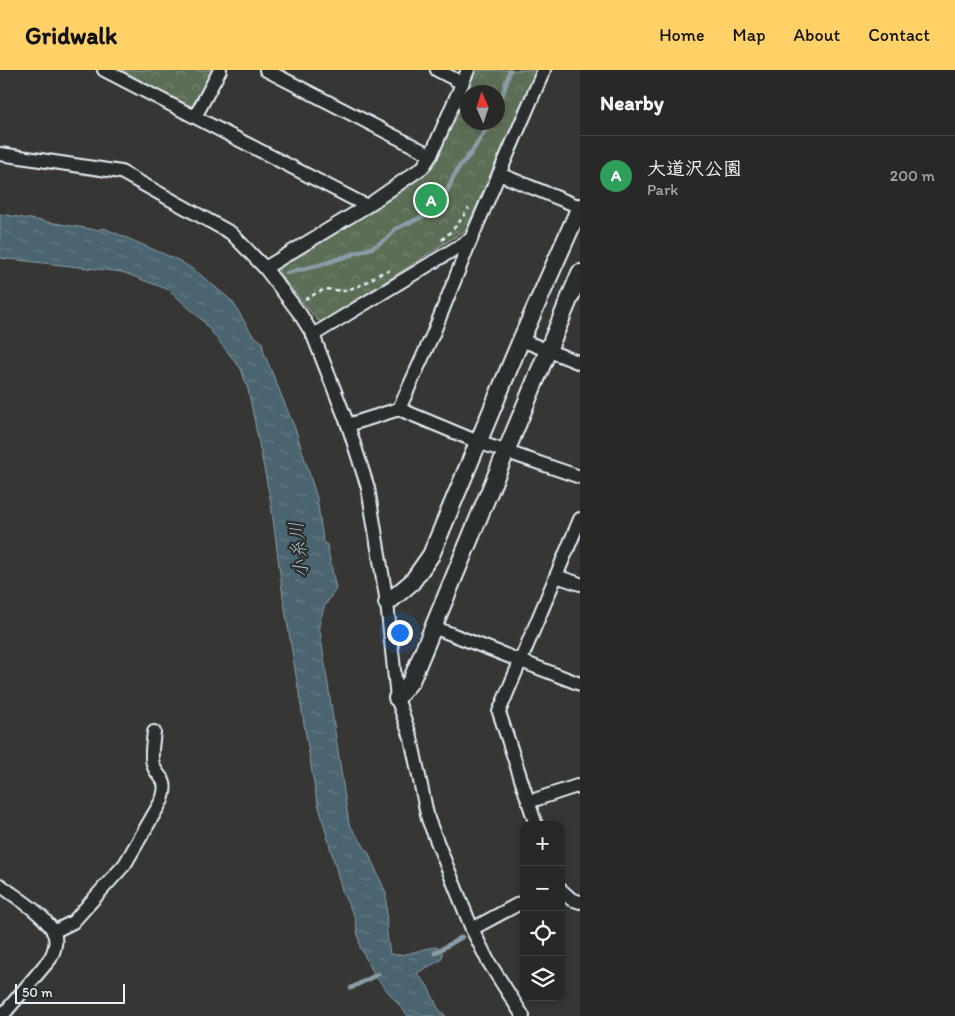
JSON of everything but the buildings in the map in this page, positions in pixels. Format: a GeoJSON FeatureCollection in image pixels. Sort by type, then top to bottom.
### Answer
{"type":"FeatureCollection","features":[{"type":"Feature","properties":{"kind":"street"},"geometry":{"type":"LineString","coordinates":[[106,70],[366,206]]}},
{"type":"Feature","properties":{"kind":"street"},"geometry":{"type":"LineString","coordinates":[[195,117],[220,70]]}},
{"type":"Feature","properties":{"kind":"street"},"geometry":{"type":"LineString","coordinates":[[266,70],[431,155]]}},
{"type":"Feature","properties":{"kind":"street"},"geometry":{"type":"LineString","coordinates":[[437,70],[462,83]]}},
{"type":"Feature","properties":{"kind":"street"},"geometry":{"type":"LineString","coordinates":[[265,268],[366,206],[423,167],[431,155],[468,70]]}},
{"type":"Feature","properties":{"kind":"street"},"geometry":{"type":"LineString","coordinates":[[399,409],[433,334],[471,239],[544,70]]}},
{"type":"Feature","properties":{"kind":"street"},"geometry":{"type":"LineString","coordinates":[[0,154],[122,172],[231,233],[265,268],[314,335],[348,425],[368,488],[387,603],[397,698],[411,738],[428,819],[472,929],[488,961],[523,1016]]}},
{"type":"Feature","properties":{"kind":"street"},"geometry":{"type":"LineString","coordinates":[[387,603],[412,582],[431,555],[521,340],[580,207],[499,174]]}},
{"type":"Feature","properties":{"kind":"street"},"geometry":{"type":"LineString","coordinates":[[314,335],[471,239]]}},
{"type":"Feature","properties":{"kind":"street"},"geometry":{"type":"LineString","coordinates":[[397,698],[411,681],[580,273]]}},
{"type":"Feature","properties":{"kind":"street"},"geometry":{"type":"LineString","coordinates":[[521,340],[580,363]]}},
{"type":"Feature","properties":{"kind":"street"},"geometry":{"type":"LineString","coordinates":[[348,425],[399,409],[478,442],[580,477]]}},
{"type":"Feature","properties":{"kind":"street"},"geometry":{"type":"LineString","coordinates":[[535,821],[498,712],[580,519]]}},
{"type":"Feature","properties":{"kind":"street"},"geometry":{"type":"LineString","coordinates":[[556,576],[580,584]]}},
{"type":"Feature","properties":{"kind":"street"},"geometry":{"type":"LineString","coordinates":[[434,627],[580,684]]}},
{"type":"Feature","properties":{"kind":"street"},"geometry":{"type":"LineString","coordinates":[[53,932],[73,922],[125,864],[162,800],[165,792],[164,783],[152,762],[154,732]]}},
{"type":"Feature","properties":{"kind":"street"},"geometry":{"type":"LineString","coordinates":[[528,802],[577,786],[580,788]]}},
{"type":"Feature","properties":{"kind":"street"},"geometry":{"type":"LineString","coordinates":[[0,885],[42,918],[53,932],[56,941],[55,951],[50,959],[2,1016]]}},
{"type":"Feature","properties":{"kind":"street"},"geometry":{"type":"LineString","coordinates":[[565,894],[571,899],[580,902]]}},
{"type":"Feature","properties":{"kind":"street"},"geometry":{"type":"LineString","coordinates":[[472,929],[520,903]]}},
{"type":"Feature","properties":{"kind":"path"},"geometry":{"type":"LineString","coordinates":[[440,241],[457,226],[472,202]]}},
{"type":"Feature","properties":{"kind":"path"},"geometry":{"type":"LineString","coordinates":[[302,302],[325,289],[344,291],[364,284],[379,274],[396,268]]}},
{"type":"Feature","properties":{"kind":"green space"},"geometry":{"type":"Polygon","coordinates":[[[119,70],[213,70],[195,105],[190,106],[119,70]]]}},
{"type":"Feature","properties":{"kind":"green space"},"geometry":{"type":"Polygon","coordinates":[[[472,70],[536,70],[466,230],[322,322],[317,320],[281,276],[278,269],[428,170],[460,97],[460,130],[505,130],[505,85],[465,85],[472,70]]]}},
{"type":"Feature","properties":{"kind":"water","name":"小糸川"},"geometry":{"type":"Polygon","coordinates":[[[0,214],[97,230],[104,228],[180,261],[197,272],[232,301],[252,334],[262,342],[264,353],[296,431],[317,498],[323,540],[327,545],[336,589],[324,607],[319,625],[349,824],[368,852],[386,893],[387,935],[390,954],[402,955],[438,947],[443,954],[441,960],[417,973],[427,985],[438,1008],[446,1016],[408,1016],[375,976],[360,947],[355,917],[343,894],[316,796],[283,597],[271,503],[248,389],[241,369],[203,321],[169,290],[122,272],[0,258],[0,214]]]}},
{"type":"Feature","properties":{"kind":"waterway"},"geometry":{"type":"LineString","coordinates":[[505,86],[510,70]]}},
{"type":"Feature","properties":{"kind":"waterway"},"geometry":{"type":"LineString","coordinates":[[287,273],[320,265],[374,247],[389,237],[395,229],[429,214],[443,199],[457,170],[486,130]]}},
{"type":"Feature","properties":{"kind":"waterway"},"geometry":{"type":"LineString","coordinates":[[435,953],[462,937]]}},
{"type":"Feature","properties":{"kind":"waterway"},"geometry":{"type":"LineString","coordinates":[[351,988],[378,974]]}},
{"type":"Feature","properties":{"kind":"place","name":"大道沢公園"},"geometry":{"type":"Point","coordinates":[431,200]}}]}
